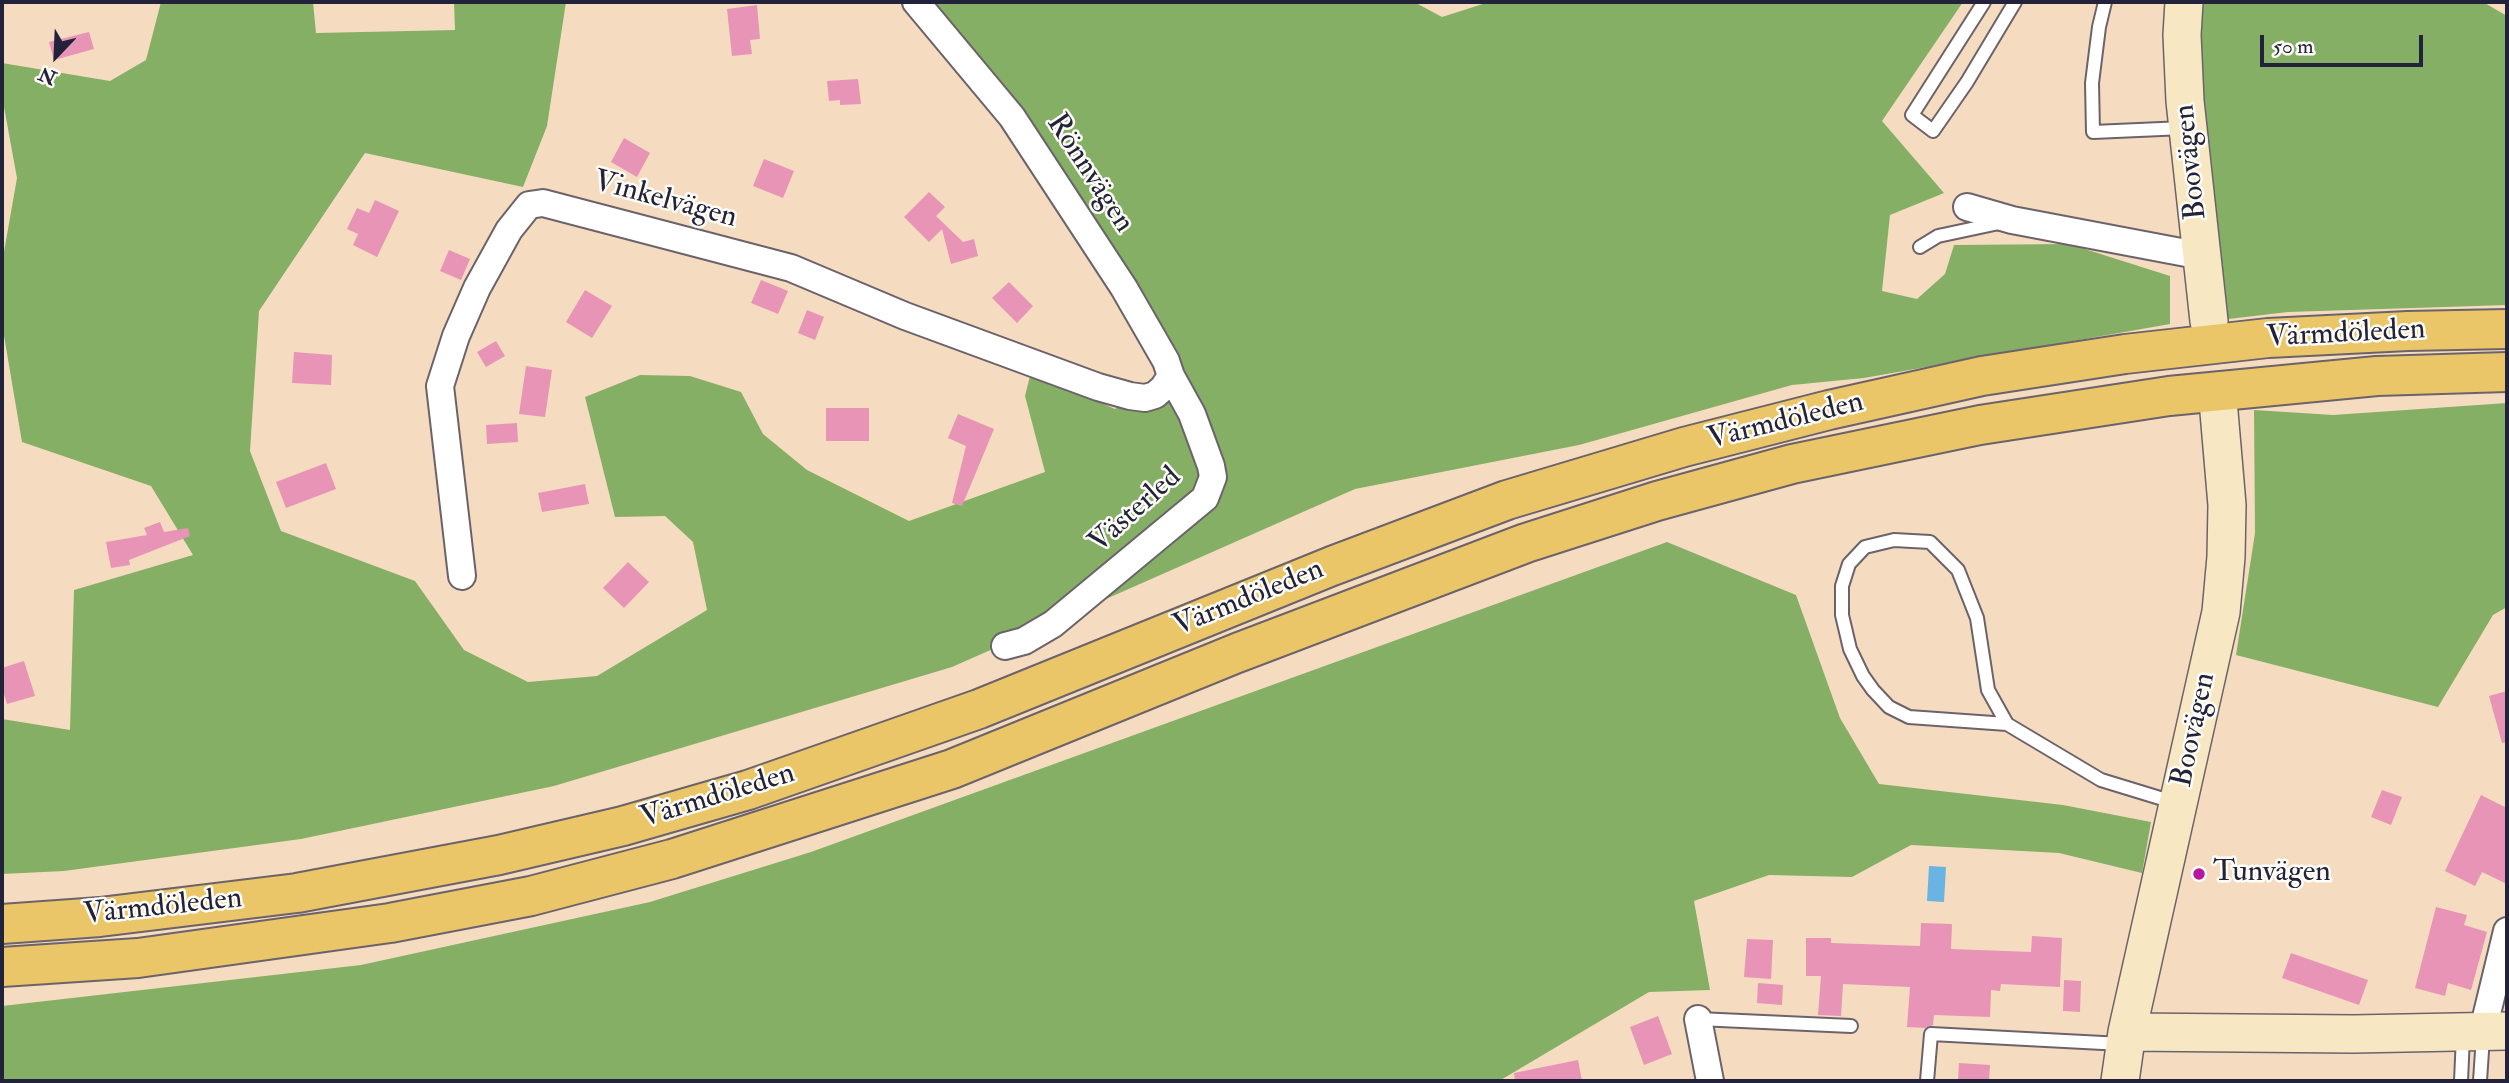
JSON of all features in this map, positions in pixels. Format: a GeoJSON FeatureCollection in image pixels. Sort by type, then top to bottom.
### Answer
{"type":"FeatureCollection","features":[{"type":"Feature","properties":{"kind":"highway","name":"Värmdöleden"},"geometry":{"type":"LineString","coordinates":[[2,924],[100,917],[297,893],[499,855],[635,823],[748,790],[979,709],[1332,566],[1507,500],[1684,447],[1829,410],[1982,376],[2125,354],[2268,338],[2507,329]]}},
{"type":"Feature","properties":{"kind":"highway","name":"Värmdöleden"},"geometry":{"type":"LineString","coordinates":[[2,967],[138,958],[390,923],[531,896],[672,859],[952,769],[1237,653],[1526,543],[1657,501],[1792,464],[1980,425],[2169,396],[2377,376],[2507,372]]}},
{"type":"Feature","properties":{"kind":"street","name":"Rönnvägen"},"geometry":{"type":"LineString","coordinates":[[916,2],[1027,138],[1163,354],[1163,386]]}},
{"type":"Feature","properties":{"kind":"street","name":"Boovägen"},"geometry":{"type":"LineString","coordinates":[[2184,2],[2182,35],[2188,128],[2209,321]]}},
{"type":"Feature","properties":{"kind":"street","name":"Vinkelvägen"},"geometry":{"type":"LineString","coordinates":[[463,576],[440,386],[456,336],[477,288],[509,230],[529,205],[543,203],[791,268],[905,316],[1098,387],[1145,398],[1163,386]]}},
{"type":"Feature","properties":{"kind":"street"},"geometry":{"type":"LineString","coordinates":[[1966,207],[2012,220],[2202,256]]}},
{"type":"Feature","properties":{"kind":"street","name":"Västerled"},"geometry":{"type":"LineString","coordinates":[[1005,646],[1024,641],[1054,624],[1205,498],[1213,477],[1192,414],[1163,386]]}},
{"type":"Feature","properties":{"kind":"street","name":"Boovägen"},"geometry":{"type":"LineString","coordinates":[[2120,1081],[2126,1038],[2221,612],[2227,505],[2220,412]]}},
{"type":"Feature","properties":{"kind":"street"},"geometry":{"type":"LineString","coordinates":[[2126,1038],[2484,1031],[2507,930]]}},
{"type":"Feature","properties":{"kind":"street"},"geometry":{"type":"LineString","coordinates":[[1698,1020],[1710,1081]]}},
{"type":"Feature","properties":{"kind":"lane"},"geometry":{"type":"LineString","coordinates":[[1984,2],[1912,115],[1933,131],[1967,82],[2015,2]]}},
{"type":"Feature","properties":{"kind":"lane"},"geometry":{"type":"LineString","coordinates":[[2105,2],[2092,83],[2093,132],[2188,128]]}},
{"type":"Feature","properties":{"kind":"lane"},"geometry":{"type":"LineString","coordinates":[[1920,247],[1938,236],[2012,220]]}},
{"type":"Feature","properties":{"kind":"lane"},"geometry":{"type":"LineString","coordinates":[[2007,724],[1988,690],[1977,618],[1958,570],[1930,542],[1894,540],[1865,547],[1849,564],[1842,586],[1842,615],[1850,649],[1863,676],[1889,707],[1909,717],[2007,724],[2101,780],[2178,804]]}},
{"type":"Feature","properties":{"kind":"lane"},"geometry":{"type":"LineString","coordinates":[[1698,1020],[1851,1026]]}},
{"type":"Feature","properties":{"kind":"lane"},"geometry":{"type":"LineString","coordinates":[[2461,1081],[2484,1031]]}},
{"type":"Feature","properties":{"kind":"lane"},"geometry":{"type":"LineString","coordinates":[[2480,1081],[2484,1031]]}},
{"type":"Feature","properties":{"kind":"lane"},"geometry":{"type":"LineString","coordinates":[[1927,1081],[1931,1034],[2126,1038]]}},
{"type":"Feature","properties":{"kind":"green space"},"geometry":{"type":"Polygon","coordinates":[[[161,2],[313,2],[316,33],[455,30],[454,2],[566,2],[547,126],[523,187],[365,153],[259,311],[250,451],[281,531],[415,581],[464,650],[528,682],[597,676],[707,610],[693,542],[665,516],[615,517],[585,397],[640,375],[690,376],[741,392],[763,434],[807,470],[909,521],[1045,472],[1025,396],[1031,372],[1115,409],[1179,361],[928,2],[1414,2],[1442,17],[1489,2],[1963,2],[1882,121],[1944,193],[1890,215],[1882,291],[1917,299],[1945,274],[1954,245],[2069,244],[2170,276],[2170,324],[1864,378],[1792,385],[1579,445],[1355,489],[952,667],[554,786],[301,839],[64,871],[2,874],[2,719],[70,730],[74,590],[193,555],[151,486],[22,442],[2,324],[2,263],[17,178],[2,96],[2,63],[110,81],[146,60],[161,2]]]}},
{"type":"Feature","properties":{"kind":"green space"},"geometry":{"type":"Polygon","coordinates":[[[2200,2],[2483,2],[2507,16],[2507,305],[2288,312],[2220,320],[2200,85],[2200,2]]]}},
{"type":"Feature","properties":{"kind":"green space"},"geometry":{"type":"Polygon","coordinates":[[[2507,403],[2507,607],[2493,615],[2438,707],[2236,655],[2255,533],[2254,410],[2333,415],[2507,403]]]}},
{"type":"Feature","properties":{"kind":"green space"},"geometry":{"type":"Polygon","coordinates":[[[1667,542],[1796,595],[1840,718],[1879,784],[2063,805],[2151,822],[2142,873],[2059,853],[1911,845],[1852,877],[1769,875],[1694,901],[1710,990],[1649,992],[1499,1081],[2,1081],[2,1006],[361,965],[650,902],[811,852],[1667,542]]]}},
{"type":"Feature","properties":{"kind":"water"},"geometry":{"type":"Polygon","coordinates":[[[1929,866],[1946,867],[1944,902],[1927,901],[1929,866]]]}},
{"type":"Feature","properties":{"kind":"building"},"geometry":{"type":"Polygon","coordinates":[[[757,5],[760,39],[750,40],[752,54],[732,56],[727,9],[757,5]]]}},
{"type":"Feature","properties":{"kind":"building"},"geometry":{"type":"Polygon","coordinates":[[[89,32],[94,49],[54,60],[49,42],[89,32]]]}},
{"type":"Feature","properties":{"kind":"building"},"geometry":{"type":"Polygon","coordinates":[[[858,79],[861,104],[840,105],[840,100],[829,101],[827,81],[858,79]]]}},
{"type":"Feature","properties":{"kind":"building"},"geometry":{"type":"Polygon","coordinates":[[[624,138],[650,153],[637,177],[611,162],[624,138]]]}},
{"type":"Feature","properties":{"kind":"building"},"geometry":{"type":"Polygon","coordinates":[[[764,159],[794,171],[783,198],[753,186],[764,159]]]}},
{"type":"Feature","properties":{"kind":"building"},"geometry":{"type":"Polygon","coordinates":[[[929,192],[945,207],[936,216],[963,242],[974,239],[978,256],[951,264],[942,229],[929,242],[904,217],[929,192]]]}},
{"type":"Feature","properties":{"kind":"building"},"geometry":{"type":"Polygon","coordinates":[[[375,200],[399,211],[377,257],[353,245],[358,234],[347,229],[357,208],[369,213],[375,200]]]}},
{"type":"Feature","properties":{"kind":"building"},"geometry":{"type":"Polygon","coordinates":[[[449,250],[470,259],[461,280],[440,271],[449,250]]]}},
{"type":"Feature","properties":{"kind":"building"},"geometry":{"type":"Polygon","coordinates":[[[761,280],[788,291],[778,314],[751,303],[761,280]]]}},
{"type":"Feature","properties":{"kind":"building"},"geometry":{"type":"Polygon","coordinates":[[[1009,282],[1033,306],[1017,323],[992,298],[1009,282]]]}},
{"type":"Feature","properties":{"kind":"building"},"geometry":{"type":"Polygon","coordinates":[[[585,290],[612,306],[592,338],[566,322],[585,290]]]}},
{"type":"Feature","properties":{"kind":"building"},"geometry":{"type":"Polygon","coordinates":[[[807,310],[824,317],[815,340],[798,333],[807,310]]]}},
{"type":"Feature","properties":{"kind":"building"},"geometry":{"type":"Polygon","coordinates":[[[496,341],[505,356],[486,367],[477,352],[496,341]]]}},
{"type":"Feature","properties":{"kind":"building"},"geometry":{"type":"Polygon","coordinates":[[[294,352],[332,355],[331,385],[292,383],[294,352]]]}},
{"type":"Feature","properties":{"kind":"building"},"geometry":{"type":"Polygon","coordinates":[[[526,366],[552,370],[545,417],[519,414],[526,366]]]}},
{"type":"Feature","properties":{"kind":"building"},"geometry":{"type":"Polygon","coordinates":[[[826,408],[869,408],[869,441],[826,441],[826,408]]]}},
{"type":"Feature","properties":{"kind":"building"},"geometry":{"type":"Polygon","coordinates":[[[958,414],[994,429],[962,506],[952,503],[966,446],[948,438],[958,414]]]}},
{"type":"Feature","properties":{"kind":"building"},"geometry":{"type":"Polygon","coordinates":[[[517,423],[518,442],[487,444],[486,425],[517,423]]]}},
{"type":"Feature","properties":{"kind":"building"},"geometry":{"type":"Polygon","coordinates":[[[326,463],[336,489],[286,508],[276,482],[326,463]]]}},
{"type":"Feature","properties":{"kind":"building"},"geometry":{"type":"Polygon","coordinates":[[[585,484],[589,504],[542,512],[538,493],[585,484]]]}},
{"type":"Feature","properties":{"kind":"building"},"geometry":{"type":"Polygon","coordinates":[[[160,522],[164,532],[188,528],[190,536],[129,560],[130,565],[111,568],[106,542],[147,535],[144,528],[160,522]]]}},
{"type":"Feature","properties":{"kind":"building"},"geometry":{"type":"Polygon","coordinates":[[[628,562],[649,582],[624,608],[603,588],[628,562]]]}},
{"type":"Feature","properties":{"kind":"building"},"geometry":{"type":"Polygon","coordinates":[[[24,661],[35,696],[7,704],[2,688],[2,668],[24,661]]]}},
{"type":"Feature","properties":{"kind":"building"},"geometry":{"type":"Polygon","coordinates":[[[2507,691],[2507,742],[2502,743],[2489,696],[2507,691]]]}},
{"type":"Feature","properties":{"kind":"building"},"geometry":{"type":"Polygon","coordinates":[[[2382,790],[2402,797],[2391,825],[2371,817],[2382,790]]]}},
{"type":"Feature","properties":{"kind":"building"},"geometry":{"type":"Polygon","coordinates":[[[2481,795],[2507,808],[2507,884],[2482,872],[2475,886],[2445,871],[2481,795]]]}},
{"type":"Feature","properties":{"kind":"building"},"geometry":{"type":"Polygon","coordinates":[[[2436,907],[2467,915],[2464,925],[2487,932],[2471,990],[2448,983],[2445,996],[2415,988],[2436,907]]]}},
{"type":"Feature","properties":{"kind":"building"},"geometry":{"type":"Polygon","coordinates":[[[1921,923],[1952,924],[1951,949],[2031,952],[2032,936],[2062,938],[2060,987],[2001,984],[2000,991],[1991,990],[1990,1017],[1934,1015],[1933,1025],[1925,1028],[1907,1027],[1910,987],[1843,984],[1841,1016],[1818,1015],[1821,976],[1806,976],[1806,938],[1831,938],[1831,943],[1920,946],[1921,923]]]}},
{"type":"Feature","properties":{"kind":"building"},"geometry":{"type":"Polygon","coordinates":[[[1747,939],[1773,940],[1771,979],[1744,977],[1747,939]]]}},
{"type":"Feature","properties":{"kind":"building"},"geometry":{"type":"Polygon","coordinates":[[[2291,953],[2368,980],[2359,1005],[2282,978],[2291,953]]]}},
{"type":"Feature","properties":{"kind":"building"},"geometry":{"type":"Polygon","coordinates":[[[2064,980],[2081,981],[2080,1012],[2063,1011],[2064,980]]]}},
{"type":"Feature","properties":{"kind":"building"},"geometry":{"type":"Polygon","coordinates":[[[1758,983],[1783,985],[1782,1005],[1757,1003],[1758,983]]]}},
{"type":"Feature","properties":{"kind":"building"},"geometry":{"type":"Polygon","coordinates":[[[1658,1016],[1672,1054],[1644,1065],[1630,1027],[1658,1016]]]}},
{"type":"Feature","properties":{"kind":"building"},"geometry":{"type":"Polygon","coordinates":[[[1578,1060],[1582,1081],[1515,1081],[1514,1073],[1578,1060]]]}},
{"type":"Feature","properties":{"kind":"building"},"geometry":{"type":"Polygon","coordinates":[[[1959,1063],[1990,1065],[1989,1081],[1958,1081],[1959,1063]]]}},
{"type":"Feature","properties":{"kind":"place","name":"Tunvägen"},"geometry":{"type":"Point","coordinates":[2199,874]}}]}
